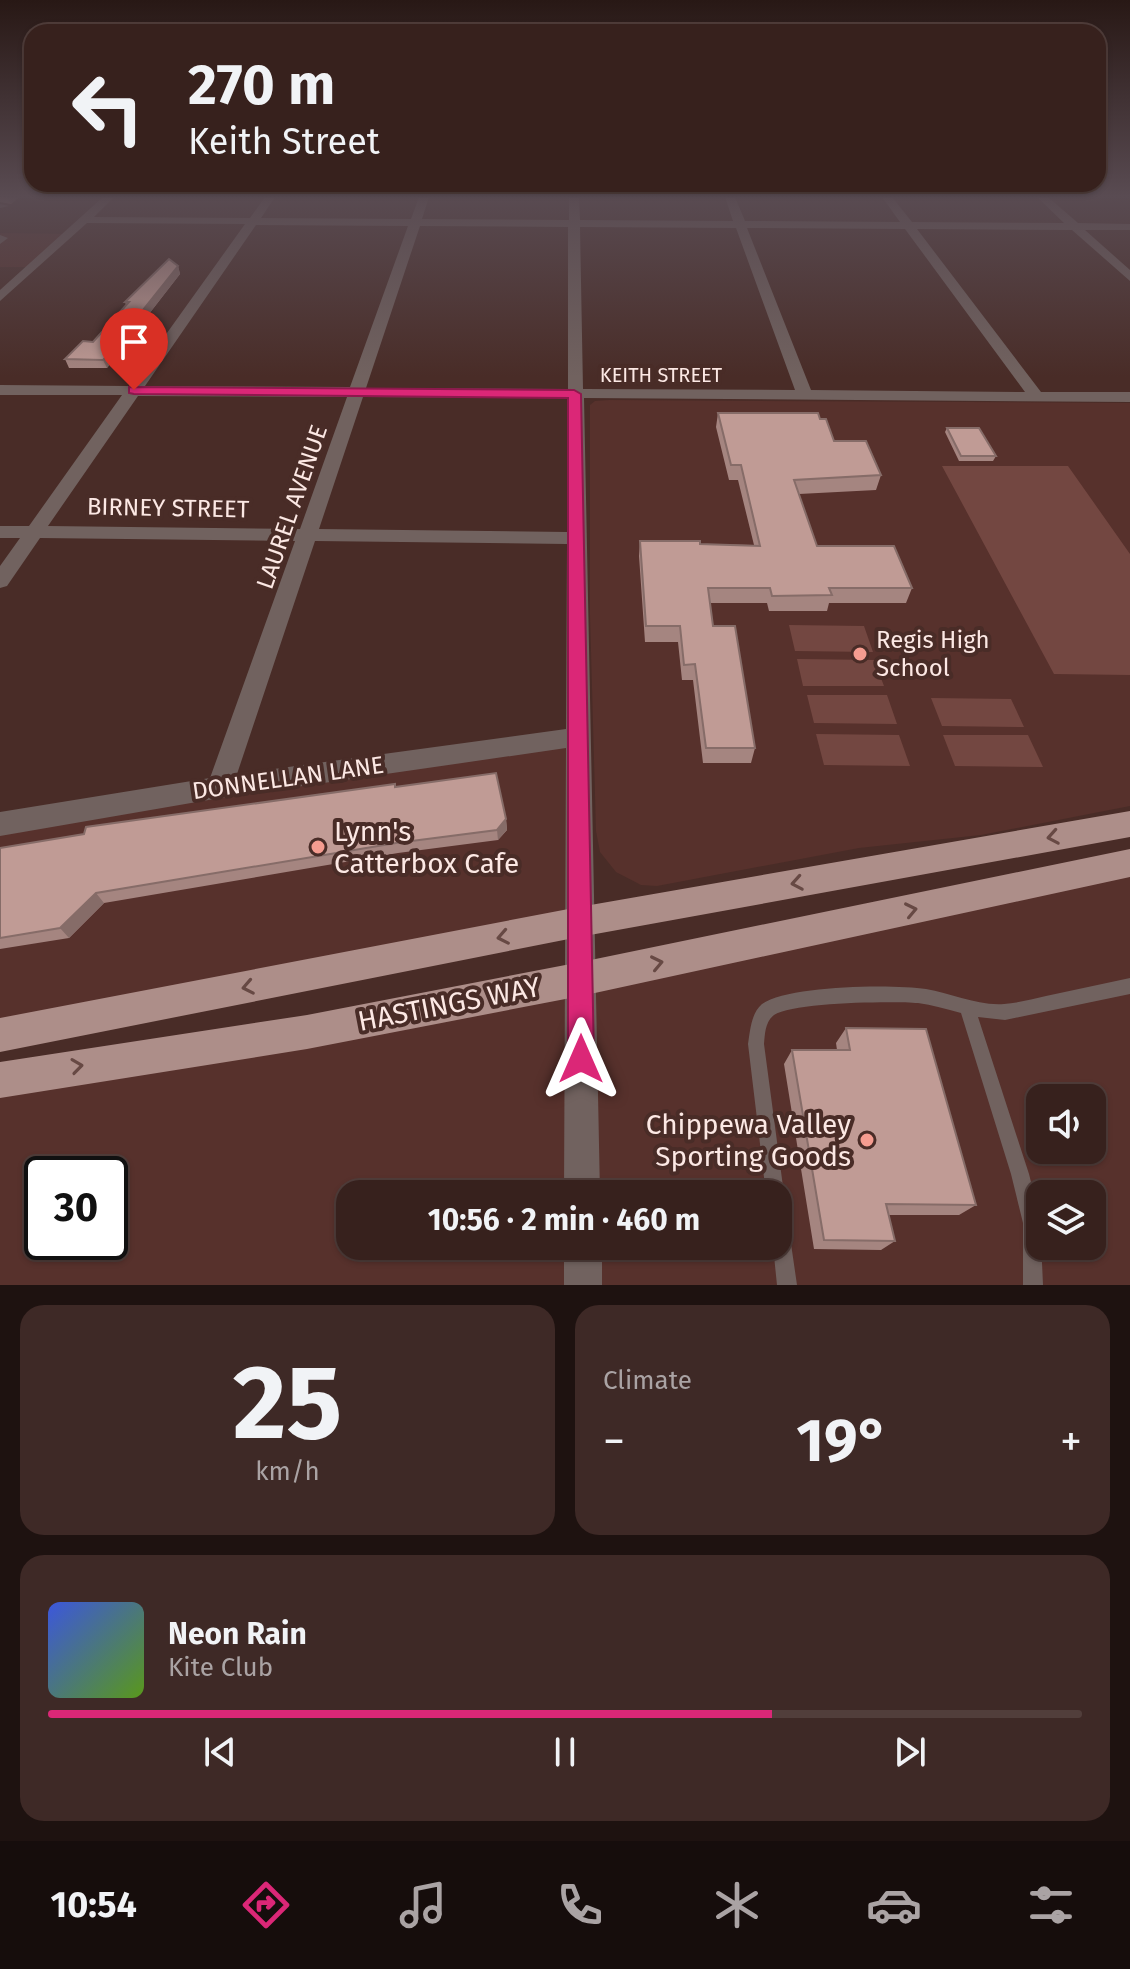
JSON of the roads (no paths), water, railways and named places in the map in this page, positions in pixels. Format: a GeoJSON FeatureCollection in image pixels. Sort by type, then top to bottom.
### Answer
{"type":"FeatureCollection","features":[{"type":"Feature","properties":{"kind":"main road"},"geometry":{"type":"LineString","coordinates":[[0,1035],[579,922],[1130,824]]}},
{"type":"Feature","properties":{"kind":"main road","name":"HASTINGS WAY"},"geometry":{"type":"LineString","coordinates":[[0,1080],[307,1032],[581,979],[1130,863]]}},
{"type":"Feature","properties":{"kind":"street"},"geometry":{"type":"LineString","coordinates":[[0,297],[44,257]]}},
{"type":"Feature","properties":{"kind":"street"},"geometry":{"type":"LineString","coordinates":[[0,581],[227,257]]}},
{"type":"Feature","properties":{"kind":"street","name":"LAUREL AVENUE"},"geometry":{"type":"LineString","coordinates":[[220,787],[403,257]]}},
{"type":"Feature","properties":{"kind":"street"},"geometry":{"type":"LineString","coordinates":[[574,257],[582,1180]]}},
{"type":"Feature","properties":{"kind":"street"},"geometry":{"type":"LineString","coordinates":[[752,257],[805,396]]}},
{"type":"Feature","properties":{"kind":"street"},"geometry":{"type":"LineString","coordinates":[[933,257],[1037,397]]}},
{"type":"Feature","properties":{"kind":"street"},"geometry":{"type":"LineString","coordinates":[[1108,257],[1130,277]]}},
{"type":"Feature","properties":{"kind":"street","name":"KEITH STREET"},"geometry":{"type":"LineString","coordinates":[[0,390],[1130,397]]}},
{"type":"Feature","properties":{"kind":"street","name":"BIRNEY STREET"},"geometry":{"type":"LineString","coordinates":[[0,532],[575,538]]}},
{"type":"Feature","properties":{"kind":"street","name":"DONNELLAN LANE"},"geometry":{"type":"LineString","coordinates":[[0,824],[220,787],[577,737]]}},
{"type":"Feature","properties":{"kind":"street"},"geometry":{"type":"LineString","coordinates":[[583,1260],[583,1285]]}},
{"type":"Feature","properties":{"kind":"lane"},"geometry":{"type":"LineString","coordinates":[[773,1180],[756,1044],[758,1025],[769,1009],[788,1002],[887,993],[923,996],[967,1008],[1005,1012],[1130,986]]}},
{"type":"Feature","properties":{"kind":"lane"},"geometry":{"type":"LineString","coordinates":[[967,1008],[1020,1174],[1032,1223],[1033,1285]]}},
{"type":"Feature","properties":{"kind":"lane"},"geometry":{"type":"LineString","coordinates":[[784,1260],[787,1285]]}},
{"type":"Feature","properties":{"kind":"place","name":"Regis High School"},"geometry":{"type":"Point","coordinates":[860,654]}},
{"type":"Feature","properties":{"kind":"place","name":"Lynn's Catterbox Cafe"},"geometry":{"type":"Point","coordinates":[318,847]}},
{"type":"Feature","properties":{"kind":"place","name":"Chippewa Valley Sporting Goods"},"geometry":{"type":"Point","coordinates":[867,1140]}}]}
